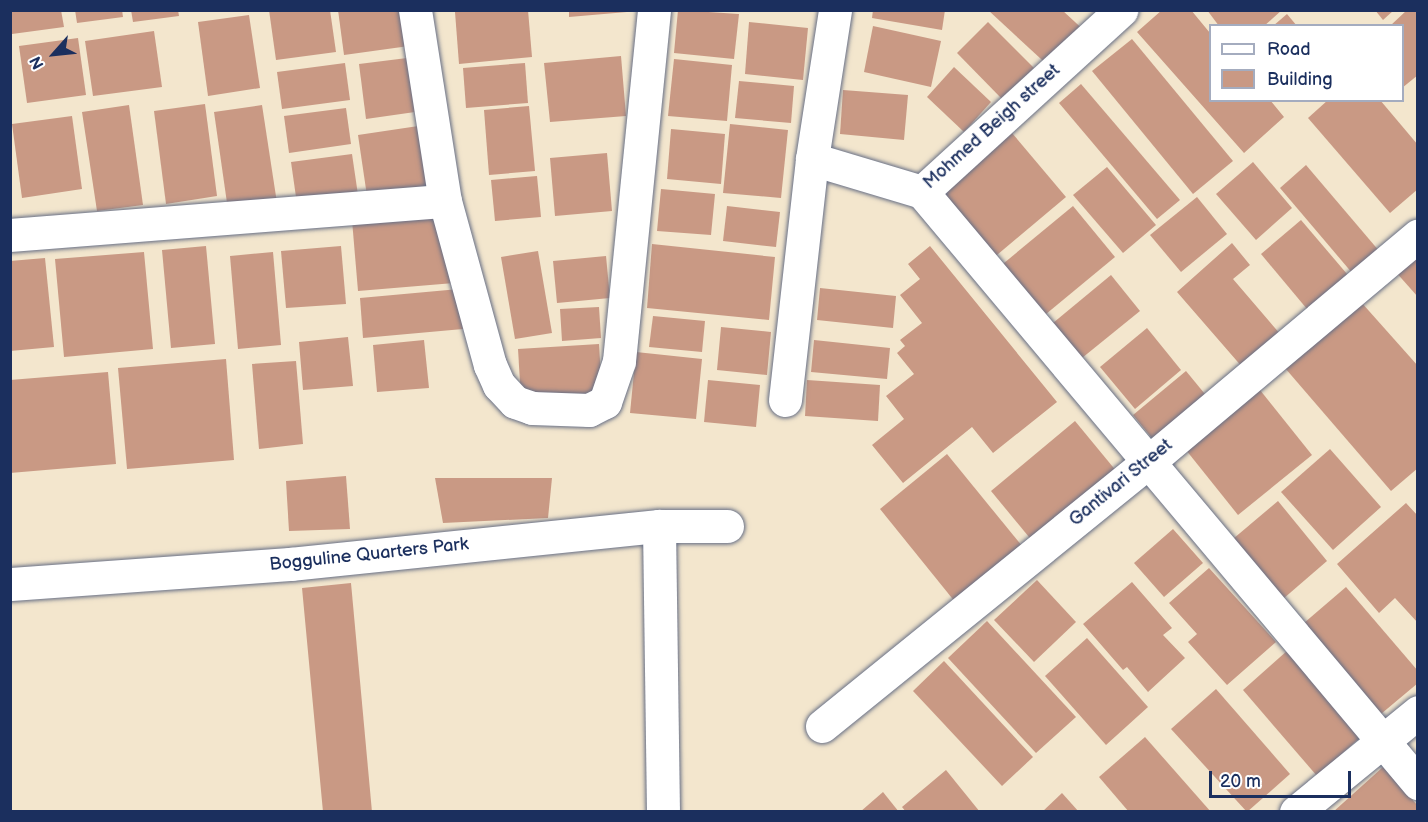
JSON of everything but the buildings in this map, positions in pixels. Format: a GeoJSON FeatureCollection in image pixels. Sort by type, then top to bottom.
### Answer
{"type":"FeatureCollection","features":[{"type":"Feature","properties":{"kind":"street"},"geometry":{"type":"LineString","coordinates":[[415,10],[445,201],[483,348],[499,385],[515,402],[532,408],[588,410],[605,402],[619,361],[654,10]]}},
{"type":"Feature","properties":{"kind":"street"},"geometry":{"type":"LineString","coordinates":[[785,400],[812,159],[835,10]]}},
{"type":"Feature","properties":{"kind":"street","name":"Mohmed Beigh street"},"geometry":{"type":"LineString","coordinates":[[812,159],[922,192],[1121,10]]}},
{"type":"Feature","properties":{"kind":"street"},"geometry":{"type":"LineString","coordinates":[[922,192],[1147,463],[1418,783]]}},
{"type":"Feature","properties":{"kind":"street"},"geometry":{"type":"LineString","coordinates":[[10,235],[445,201]]}},
{"type":"Feature","properties":{"kind":"street","name":"Gantivari Street"},"geometry":{"type":"LineString","coordinates":[[822,726],[1147,463],[1418,236]]}},
{"type":"Feature","properties":{"kind":"street"},"geometry":{"type":"LineString","coordinates":[[658,526],[663,812]]}},
{"type":"Feature","properties":{"kind":"street","name":"Bogguline Quarters Park"},"geometry":{"type":"LineString","coordinates":[[10,584],[290,564],[658,526],[726,526]]}},
{"type":"Feature","properties":{"kind":"street"},"geometry":{"type":"LineString","coordinates":[[1296,812],[1418,712]]}}]}
